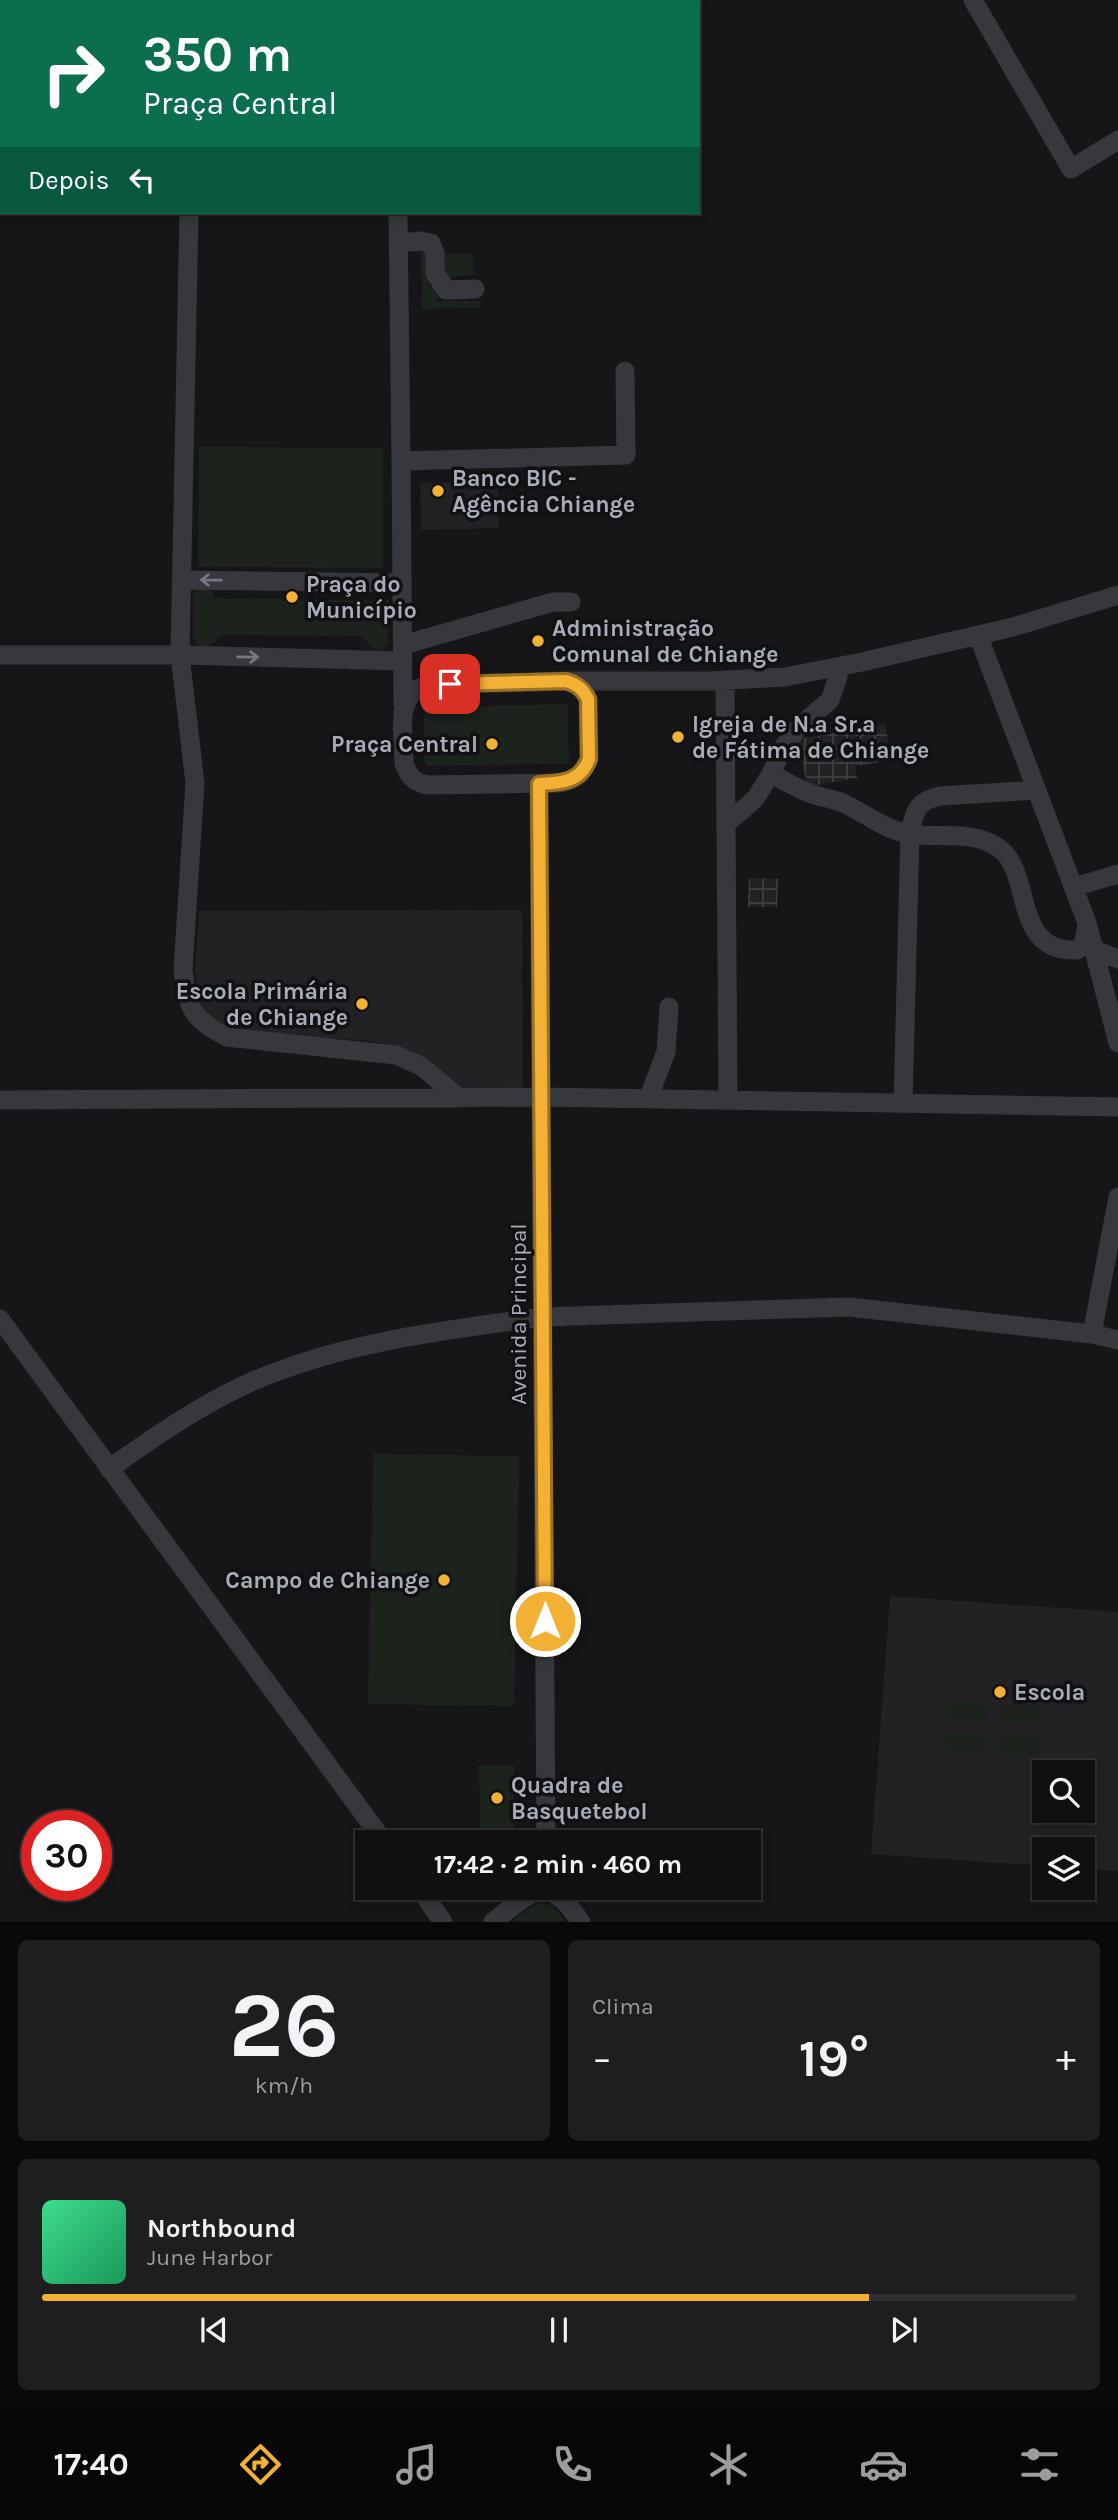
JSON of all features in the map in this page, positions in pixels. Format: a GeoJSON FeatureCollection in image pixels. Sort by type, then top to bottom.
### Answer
{"type":"FeatureCollection","features":[{"type":"Feature","properties":{"kind":"street"},"geometry":{"type":"LineString","coordinates":[[973,0],[1070,169],[1118,141]]}},
{"type":"Feature","properties":{"kind":"street"},"geometry":{"type":"LineString","coordinates":[[189,214],[180,655],[195,783],[183,970],[185,993],[193,1013],[206,1026],[227,1037],[396,1055],[421,1066],[459,1098]]}},
{"type":"Feature","properties":{"kind":"street"},"geometry":{"type":"LineString","coordinates":[[398,214],[403,706],[404,763],[407,772],[419,783],[539,784],[571,780],[586,767],[589,759],[588,699],[584,691],[566,681]]}},
{"type":"Feature","properties":{"kind":"street"},"geometry":{"type":"LineString","coordinates":[[399,243],[431,243],[435,254],[435,273],[446,290],[475,289]]}},
{"type":"Feature","properties":{"kind":"street"},"geometry":{"type":"LineString","coordinates":[[401,461],[626,455],[625,371]]}},
{"type":"Feature","properties":{"kind":"street"},"geometry":{"type":"LineString","coordinates":[[181,580],[402,583]]}},
{"type":"Feature","properties":{"kind":"street"},"geometry":{"type":"LineString","coordinates":[[403,706],[412,691],[427,685],[785,677],[1013,627],[1118,595]]}},
{"type":"Feature","properties":{"kind":"street"},"geometry":{"type":"LineString","coordinates":[[0,655],[403,653],[553,602],[571,602]]}},
{"type":"Feature","properties":{"kind":"street"},"geometry":{"type":"LineString","coordinates":[[978,635],[1087,923],[1118,1043]]}},
{"type":"Feature","properties":{"kind":"street"},"geometry":{"type":"LineString","coordinates":[[726,824],[755,799],[771,774],[782,749],[799,727],[830,700],[838,677],[838,667]]}},
{"type":"Feature","properties":{"kind":"street"},"geometry":{"type":"LineString","coordinates":[[725,680],[728,1100]]}},
{"type":"Feature","properties":{"kind":"street"},"geometry":{"type":"LineString","coordinates":[[771,774],[808,793],[842,802],[897,831],[927,835],[952,834],[985,840],[1003,850],[1016,871],[1029,921],[1044,940],[1065,950],[1077,950],[1084,943],[1087,923]]}},
{"type":"Feature","properties":{"kind":"street","name":"Avenida Principal"},"geometry":{"type":"LineString","coordinates":[[539,784],[546,1830]]}},
{"type":"Feature","properties":{"kind":"street"},"geometry":{"type":"LineString","coordinates":[[903,1104],[910,833],[916,808],[926,799],[1037,790]]}},
{"type":"Feature","properties":{"kind":"street"},"geometry":{"type":"LineString","coordinates":[[1074,887],[1118,874]]}},
{"type":"Feature","properties":{"kind":"street"},"geometry":{"type":"LineString","coordinates":[[1094,950],[1118,959]]}},
{"type":"Feature","properties":{"kind":"street"},"geometry":{"type":"LineString","coordinates":[[648,1099],[666,1052],[669,1007]]}},
{"type":"Feature","properties":{"kind":"street"},"geometry":{"type":"LineString","coordinates":[[0,1100],[541,1097],[1118,1107]]}},
{"type":"Feature","properties":{"kind":"street"},"geometry":{"type":"LineString","coordinates":[[1092,1334],[1118,1196]]}},
{"type":"Feature","properties":{"kind":"street"},"geometry":{"type":"LineString","coordinates":[[109,1469],[177,1422],[250,1383],[343,1349],[542,1317],[849,1307],[1092,1334],[1118,1340]]}},
{"type":"Feature","properties":{"kind":"street"},"geometry":{"type":"LineString","coordinates":[[0,1319],[375,1830]]}},
{"type":"Feature","properties":{"kind":"street"},"geometry":{"type":"LineString","coordinates":[[427,1900],[443,1922]]}},
{"type":"Feature","properties":{"kind":"street"},"geometry":{"type":"LineString","coordinates":[[493,1922],[522,1900]]}},
{"type":"Feature","properties":{"kind":"street"},"geometry":{"type":"LineString","coordinates":[[564,1900],[581,1922]]}},
{"type":"Feature","properties":{"kind":"shaded area"},"geometry":{"type":"Polygon","coordinates":[[[445,247],[445,254],[473,254],[473,275],[453,277],[448,281],[441,271],[440,248],[445,247]]]}},
{"type":"Feature","properties":{"kind":"shaded area"},"geometry":{"type":"Polygon","coordinates":[[[421,249],[429,253],[429,287],[437,287],[437,301],[480,301],[480,308],[422,309],[421,249]]]}},
{"type":"Feature","properties":{"kind":"shaded area"},"geometry":{"type":"Polygon","coordinates":[[[199,447],[383,448],[383,568],[198,567],[199,447]]]}},
{"type":"Feature","properties":{"kind":"shaded area"},"geometry":{"type":"Polygon","coordinates":[[[498,481],[498,528],[421,530],[420,483],[498,481]]]}},
{"type":"Feature","properties":{"kind":"shaded area"},"geometry":{"type":"Polygon","coordinates":[[[200,588],[213,591],[213,598],[381,601],[383,594],[389,601],[388,644],[383,650],[376,650],[360,636],[223,635],[208,646],[198,647],[193,637],[193,595],[200,588]]]}},
{"type":"Feature","properties":{"kind":"shaded area"},"geometry":{"type":"Polygon","coordinates":[[[568,704],[569,764],[425,766],[424,707],[568,704]]]}},
{"type":"Feature","properties":{"kind":"shaded area"},"geometry":{"type":"Polygon","coordinates":[[[885,724],[891,760],[855,766],[857,778],[807,787],[799,739],[885,724]]]}},
{"type":"Feature","properties":{"kind":"shaded area"},"geometry":{"type":"Polygon","coordinates":[[[749,878],[778,879],[777,907],[748,907],[749,878]]]}},
{"type":"Feature","properties":{"kind":"shaded area","name":"Escola Primária de Chiange"},"geometry":{"type":"Polygon","coordinates":[[[522,910],[523,1089],[465,1091],[423,1057],[398,1046],[371,1041],[240,1032],[219,1025],[205,1014],[197,995],[195,969],[199,911],[522,910]]]}},
{"type":"Feature","properties":{"kind":"shaded area","name":"Campo de Chiange"},"geometry":{"type":"Polygon","coordinates":[[[373,1454],[519,1456],[514,1706],[368,1704],[373,1454]]]}},
{"type":"Feature","properties":{"kind":"shaded area","name":"Escola"},"geometry":{"type":"Polygon","coordinates":[[[890,1596],[1118,1612],[1118,1871],[1095,1870],[1095,1837],[1032,1837],[1032,1865],[871,1854],[890,1596]]]}},
{"type":"Feature","properties":{"kind":"shaded area"},"geometry":{"type":"Polygon","coordinates":[[[948,1700],[987,1703],[986,1721],[947,1719],[948,1700]]]}},
{"type":"Feature","properties":{"kind":"shaded area"},"geometry":{"type":"Polygon","coordinates":[[[1002,1704],[1041,1706],[1039,1724],[1000,1722],[1002,1704]]]}},
{"type":"Feature","properties":{"kind":"shaded area"},"geometry":{"type":"Polygon","coordinates":[[[946,1731],[985,1733],[984,1752],[945,1749],[946,1731]]]}},
{"type":"Feature","properties":{"kind":"shaded area"},"geometry":{"type":"Polygon","coordinates":[[[1000,1734],[1038,1736],[1037,1754],[998,1752],[1000,1734]]]}},
{"type":"Feature","properties":{"kind":"shaded area","name":"Quadra de Basquetebol"},"geometry":{"type":"Polygon","coordinates":[[[479,1765],[514,1765],[514,1830],[480,1830],[479,1765]]]}},
{"type":"Feature","properties":{"kind":"shaded area"},"geometry":{"type":"Polygon","coordinates":[[[542,1903],[552,1906],[565,1921],[512,1921],[532,1906],[542,1903]]]}},
{"type":"Feature","properties":{"kind":"place","name":"Banco BIC - Agência Chiange"},"geometry":{"type":"Point","coordinates":[438,491]}},
{"type":"Feature","properties":{"kind":"place","name":"Praça do Município"},"geometry":{"type":"Point","coordinates":[292,597]}},
{"type":"Feature","properties":{"kind":"place","name":"Administração Comunal de Chiange"},"geometry":{"type":"Point","coordinates":[538,641]}},
{"type":"Feature","properties":{"kind":"place","name":"Igreja de N.ª Sr.ª de Fátima de Chiange"},"geometry":{"type":"Point","coordinates":[678,737]}},
{"type":"Feature","properties":{"kind":"place","name":"Praça Central"},"geometry":{"type":"Point","coordinates":[492,744]}},
{"type":"Feature","properties":{"kind":"place","name":"Escola Primária de Chiange"},"geometry":{"type":"Point","coordinates":[362,1004]}},
{"type":"Feature","properties":{"kind":"place","name":"Campo de Chiange"},"geometry":{"type":"Point","coordinates":[444,1580]}},
{"type":"Feature","properties":{"kind":"place","name":"Escola"},"geometry":{"type":"Point","coordinates":[1000,1692]}},
{"type":"Feature","properties":{"kind":"place","name":"Quadra de Basquetebol"},"geometry":{"type":"Point","coordinates":[497,1798]}},
{"type":"Feature","properties":{"kind":"route"},"geometry":{"type":"LineString","coordinates":[[450,684],[566,681],[584,691],[588,699],[589,759],[586,767],[571,780],[539,784],[545,1621]]}}]}
